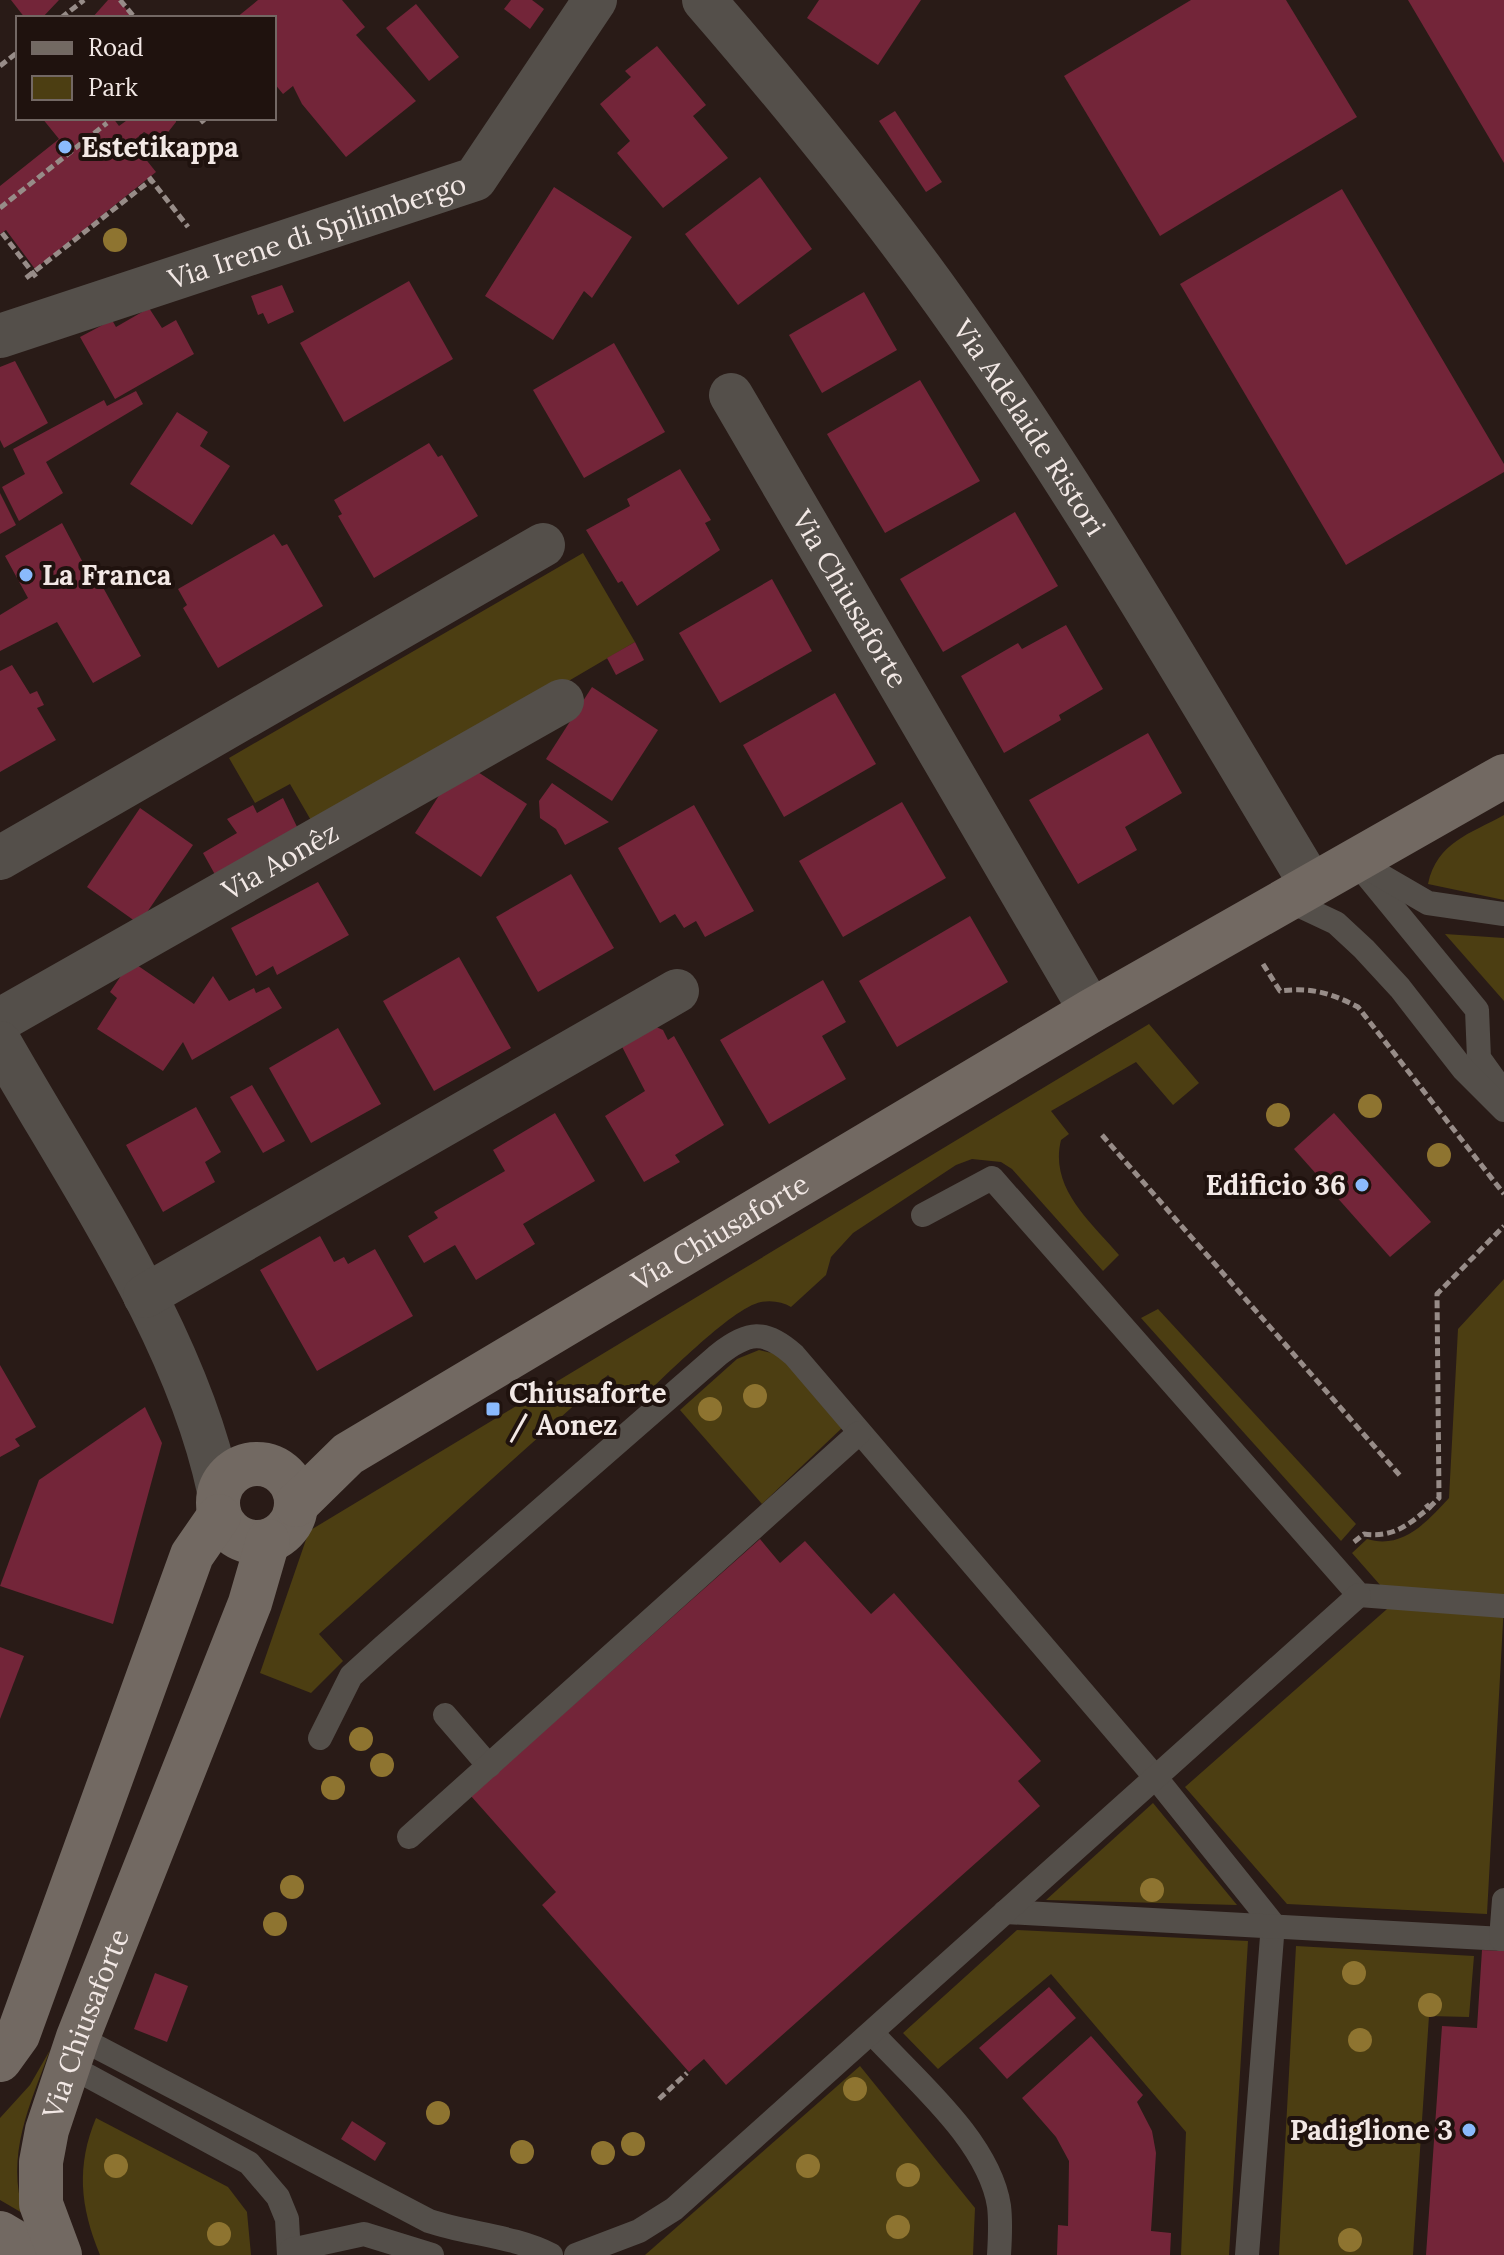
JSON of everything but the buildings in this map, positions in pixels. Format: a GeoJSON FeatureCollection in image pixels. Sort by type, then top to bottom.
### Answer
{"type":"FeatureCollection","features":[{"type":"Feature","properties":{"kind":"street","name":"Via Irene di Spilimbergo"},"geometry":{"type":"LineString","coordinates":[[0,336],[218,267],[475,179],[595,0]]}},
{"type":"Feature","properties":{"kind":"street","name":"Via Adelaide Ristori"},"geometry":{"type":"LineString","coordinates":[[704,0],[804,116],[945,302],[1099,533],[1298,891]]}},
{"type":"Feature","properties":{"kind":"street","name":"Via Chiusaforte"},"geometry":{"type":"LineString","coordinates":[[731,395],[1091,1011]]}},
{"type":"Feature","properties":{"kind":"street"},"geometry":{"type":"LineString","coordinates":[[0,858],[543,545]]}},
{"type":"Feature","properties":{"kind":"street","name":"Via Aonêz"},"geometry":{"type":"LineString","coordinates":[[0,1020],[562,701]]}},
{"type":"Feature","properties":{"kind":"street","name":"Via Chiusaforte"},"geometry":{"type":"LineString","coordinates":[[60,2255],[41,2204],[39,2181],[47,2130],[73,2051],[250,1603],[268,1541],[290,1524],[296,1505],[348,1454],[1091,1011],[1504,776]]}},
{"type":"Feature","properties":{"kind":"street"},"geometry":{"type":"LineString","coordinates":[[145,1296],[677,991]]}},
{"type":"Feature","properties":{"kind":"street"},"geometry":{"type":"LineString","coordinates":[[0,1043],[145,1296],[188,1382],[214,1411],[239,1485],[236,1537],[247,1542],[268,1541]]}},
{"type":"Feature","properties":{"kind":"street","name":"Via Chiusaforte"},"geometry":{"type":"LineString","coordinates":[[239,1485],[297,1466],[348,1454]]}},
{"type":"Feature","properties":{"kind":"street"},"geometry":{"type":"LineString","coordinates":[[239,1485],[290,1483],[296,1505]]}},
{"type":"Feature","properties":{"kind":"street"},"geometry":{"type":"LineString","coordinates":[[0,2060],[18,2035],[188,1565],[200,1541],[239,1485]]}},
{"type":"Feature","properties":{"kind":"street"},"geometry":{"type":"LineString","coordinates":[[113,1777],[172,1800]]}},
{"type":"Feature","properties":{"kind":"street"},"geometry":{"type":"LineString","coordinates":[[0,2233],[37,2255]]}},
{"type":"Feature","properties":{"kind":"street"},"geometry":{"type":"LineString","coordinates":[[0,2244],[24,2255]]}},
{"type":"Feature","properties":{"kind":"lane"},"geometry":{"type":"LineString","coordinates":[[1354,860],[1428,903],[1504,914]]}},
{"type":"Feature","properties":{"kind":"lane"},"geometry":{"type":"LineString","coordinates":[[1354,860],[1477,1010],[1479,1058],[1504,1093]]}},
{"type":"Feature","properties":{"kind":"lane"},"geometry":{"type":"LineString","coordinates":[[1298,891],[1364,949],[1400,988],[1463,1069],[1504,1110]]}},
{"type":"Feature","properties":{"kind":"lane"},"geometry":{"type":"LineString","coordinates":[[923,1215],[992,1178],[1359,1595],[1504,1606]]}},
{"type":"Feature","properties":{"kind":"lane"},"geometry":{"type":"LineString","coordinates":[[320,1738],[351,1676],[732,1345],[758,1336],[780,1342],[1156,1778],[1273,1924],[1247,2255]]}},
{"type":"Feature","properties":{"kind":"lane"},"geometry":{"type":"LineString","coordinates":[[409,1837],[859,1433]]}},
{"type":"Feature","properties":{"kind":"lane"},"geometry":{"type":"LineString","coordinates":[[576,2255],[639,2231],[674,2209],[873,2034],[1359,1595]]}},
{"type":"Feature","properties":{"kind":"lane"},"geometry":{"type":"LineString","coordinates":[[445,1715],[489,1766]]}},
{"type":"Feature","properties":{"kind":"lane"},"geometry":{"type":"LineString","coordinates":[[1005,1912],[1273,1924],[1503,1939],[1504,1900]]}},
{"type":"Feature","properties":{"kind":"lane"},"geometry":{"type":"LineString","coordinates":[[873,2034],[967,2137],[985,2167],[998,2204],[999,2255]]}},
{"type":"Feature","properties":{"kind":"lane"},"geometry":{"type":"LineString","coordinates":[[73,2051],[249,2163],[278,2197],[287,2219],[290,2253],[364,2234],[432,2255]]}},
{"type":"Feature","properties":{"kind":"lane"},"geometry":{"type":"LineString","coordinates":[[73,2051],[429,2221],[468,2234],[532,2245],[551,2255]]}},
{"type":"Feature","properties":{"kind":"path"},"geometry":{"type":"LineString","coordinates":[[64,16],[84,0]]}},
{"type":"Feature","properties":{"kind":"path"},"geometry":{"type":"LineString","coordinates":[[120,0],[133,16]]}},
{"type":"Feature","properties":{"kind":"path"},"geometry":{"type":"LineString","coordinates":[[0,66],[16,54]]}},
{"type":"Feature","properties":{"kind":"path"},"geometry":{"type":"LineString","coordinates":[[0,208],[107,123]]}},
{"type":"Feature","properties":{"kind":"path"},"geometry":{"type":"LineString","coordinates":[[23,279],[34,274],[150,178],[218,267]]}},
{"type":"Feature","properties":{"kind":"path"},"geometry":{"type":"LineString","coordinates":[[2,233],[65,315]]}},
{"type":"Feature","properties":{"kind":"path"},"geometry":{"type":"LineString","coordinates":[[1263,964],[1280,991],[1307,988],[1332,994],[1358,1007],[1504,1194]]}},
{"type":"Feature","properties":{"kind":"path"},"geometry":{"type":"LineString","coordinates":[[1102,1135],[1402,1478]]}},
{"type":"Feature","properties":{"kind":"path"},"geometry":{"type":"LineString","coordinates":[[1347,1548],[1364,1534],[1379,1536],[1400,1530],[1439,1498],[1437,1294],[1504,1226]]}},
{"type":"Feature","properties":{"kind":"path"},"geometry":{"type":"LineString","coordinates":[[659,2099],[687,2073]]}},
{"type":"Feature","properties":{"kind":"green space"},"geometry":{"type":"Polygon","coordinates":[[[583,553],[635,642],[316,829],[290,784],[255,803],[229,758],[583,553]]]}},
{"type":"Feature","properties":{"kind":"green space"},"geometry":{"type":"Polygon","coordinates":[[[1504,815],[1504,900],[1428,884],[1432,870],[1447,849],[1467,834],[1504,815]]]}},
{"type":"Feature","properties":{"kind":"green space"},"geometry":{"type":"Polygon","coordinates":[[[1445,934],[1504,938],[1504,1001],[1445,934]]]}},
{"type":"Feature","properties":{"kind":"green space"},"geometry":{"type":"Polygon","coordinates":[[[1149,1024],[1199,1083],[1173,1105],[1136,1062],[1051,1111],[1069,1134],[1061,1140],[1059,1157],[1067,1189],[1085,1217],[1119,1255],[1103,1271],[1012,1169],[1001,1162],[972,1159],[956,1165],[853,1233],[831,1257],[826,1275],[791,1307],[769,1301],[748,1307],[715,1331],[635,1404],[608,1375],[319,1634],[343,1661],[311,1693],[260,1673],[309,1531],[1149,1024]]]}},
{"type":"Feature","properties":{"kind":"green space"},"geometry":{"type":"Polygon","coordinates":[[[1504,1279],[1504,1604],[1487,1914],[1287,1904],[1185,1787],[1395,1602],[1352,1553],[1367,1539],[1391,1541],[1413,1532],[1449,1498],[1458,1329],[1504,1279]]]}},
{"type":"Feature","properties":{"kind":"green space"},"geometry":{"type":"Polygon","coordinates":[[[1158,1309],[1356,1524],[1341,1541],[1141,1318],[1158,1309]]]}},
{"type":"Feature","properties":{"kind":"green space"},"geometry":{"type":"Polygon","coordinates":[[[759,1350],[776,1354],[787,1362],[843,1427],[762,1504],[680,1410],[737,1359],[759,1350]]]}},
{"type":"Feature","properties":{"kind":"green space"},"geometry":{"type":"Polygon","coordinates":[[[1153,1803],[1237,1905],[1046,1900],[1153,1803]]]}},
{"type":"Feature","properties":{"kind":"green space"},"geometry":{"type":"Polygon","coordinates":[[[1017,1930],[1248,1941],[1229,2255],[1181,2255],[1186,2132],[1051,1974],[938,2069],[903,2033],[1017,1930]]]}},
{"type":"Feature","properties":{"kind":"green space"},"geometry":{"type":"Polygon","coordinates":[[[1296,1946],[1474,1956],[1469,2017],[1429,2016],[1413,2255],[1279,2255],[1296,1946]]]}},
{"type":"Feature","properties":{"kind":"green space"},"geometry":{"type":"Polygon","coordinates":[[[50,2050],[22,2130],[17,2171],[24,2214],[0,2200],[0,2118],[30,2085],[50,2050]]]}},
{"type":"Feature","properties":{"kind":"green space"},"geometry":{"type":"Polygon","coordinates":[[[860,2066],[975,2208],[973,2255],[645,2255],[860,2066]]]}},
{"type":"Feature","properties":{"kind":"green space"},"geometry":{"type":"Polygon","coordinates":[[[96,2118],[228,2187],[247,2212],[251,2255],[100,2255],[88,2220],[83,2186],[85,2153],[96,2118]]]}},
{"type":"Feature","properties":{"kind":"place","name":"Estetikappa"},"geometry":{"type":"Point","coordinates":[65,147]}},
{"type":"Feature","properties":{"kind":"place","name":"La Franca"},"geometry":{"type":"Point","coordinates":[26,575]}},
{"type":"Feature","properties":{"kind":"place","name":"Edificio 36"},"geometry":{"type":"Point","coordinates":[1362,1185]}},
{"type":"Feature","properties":{"kind":"place","name":"Chiusaforte / Aonez"},"geometry":{"type":"Point","coordinates":[493,1409]}},
{"type":"Feature","properties":{"kind":"place","name":"Padiglione 3"},"geometry":{"type":"Point","coordinates":[1469,2130]}}]}
